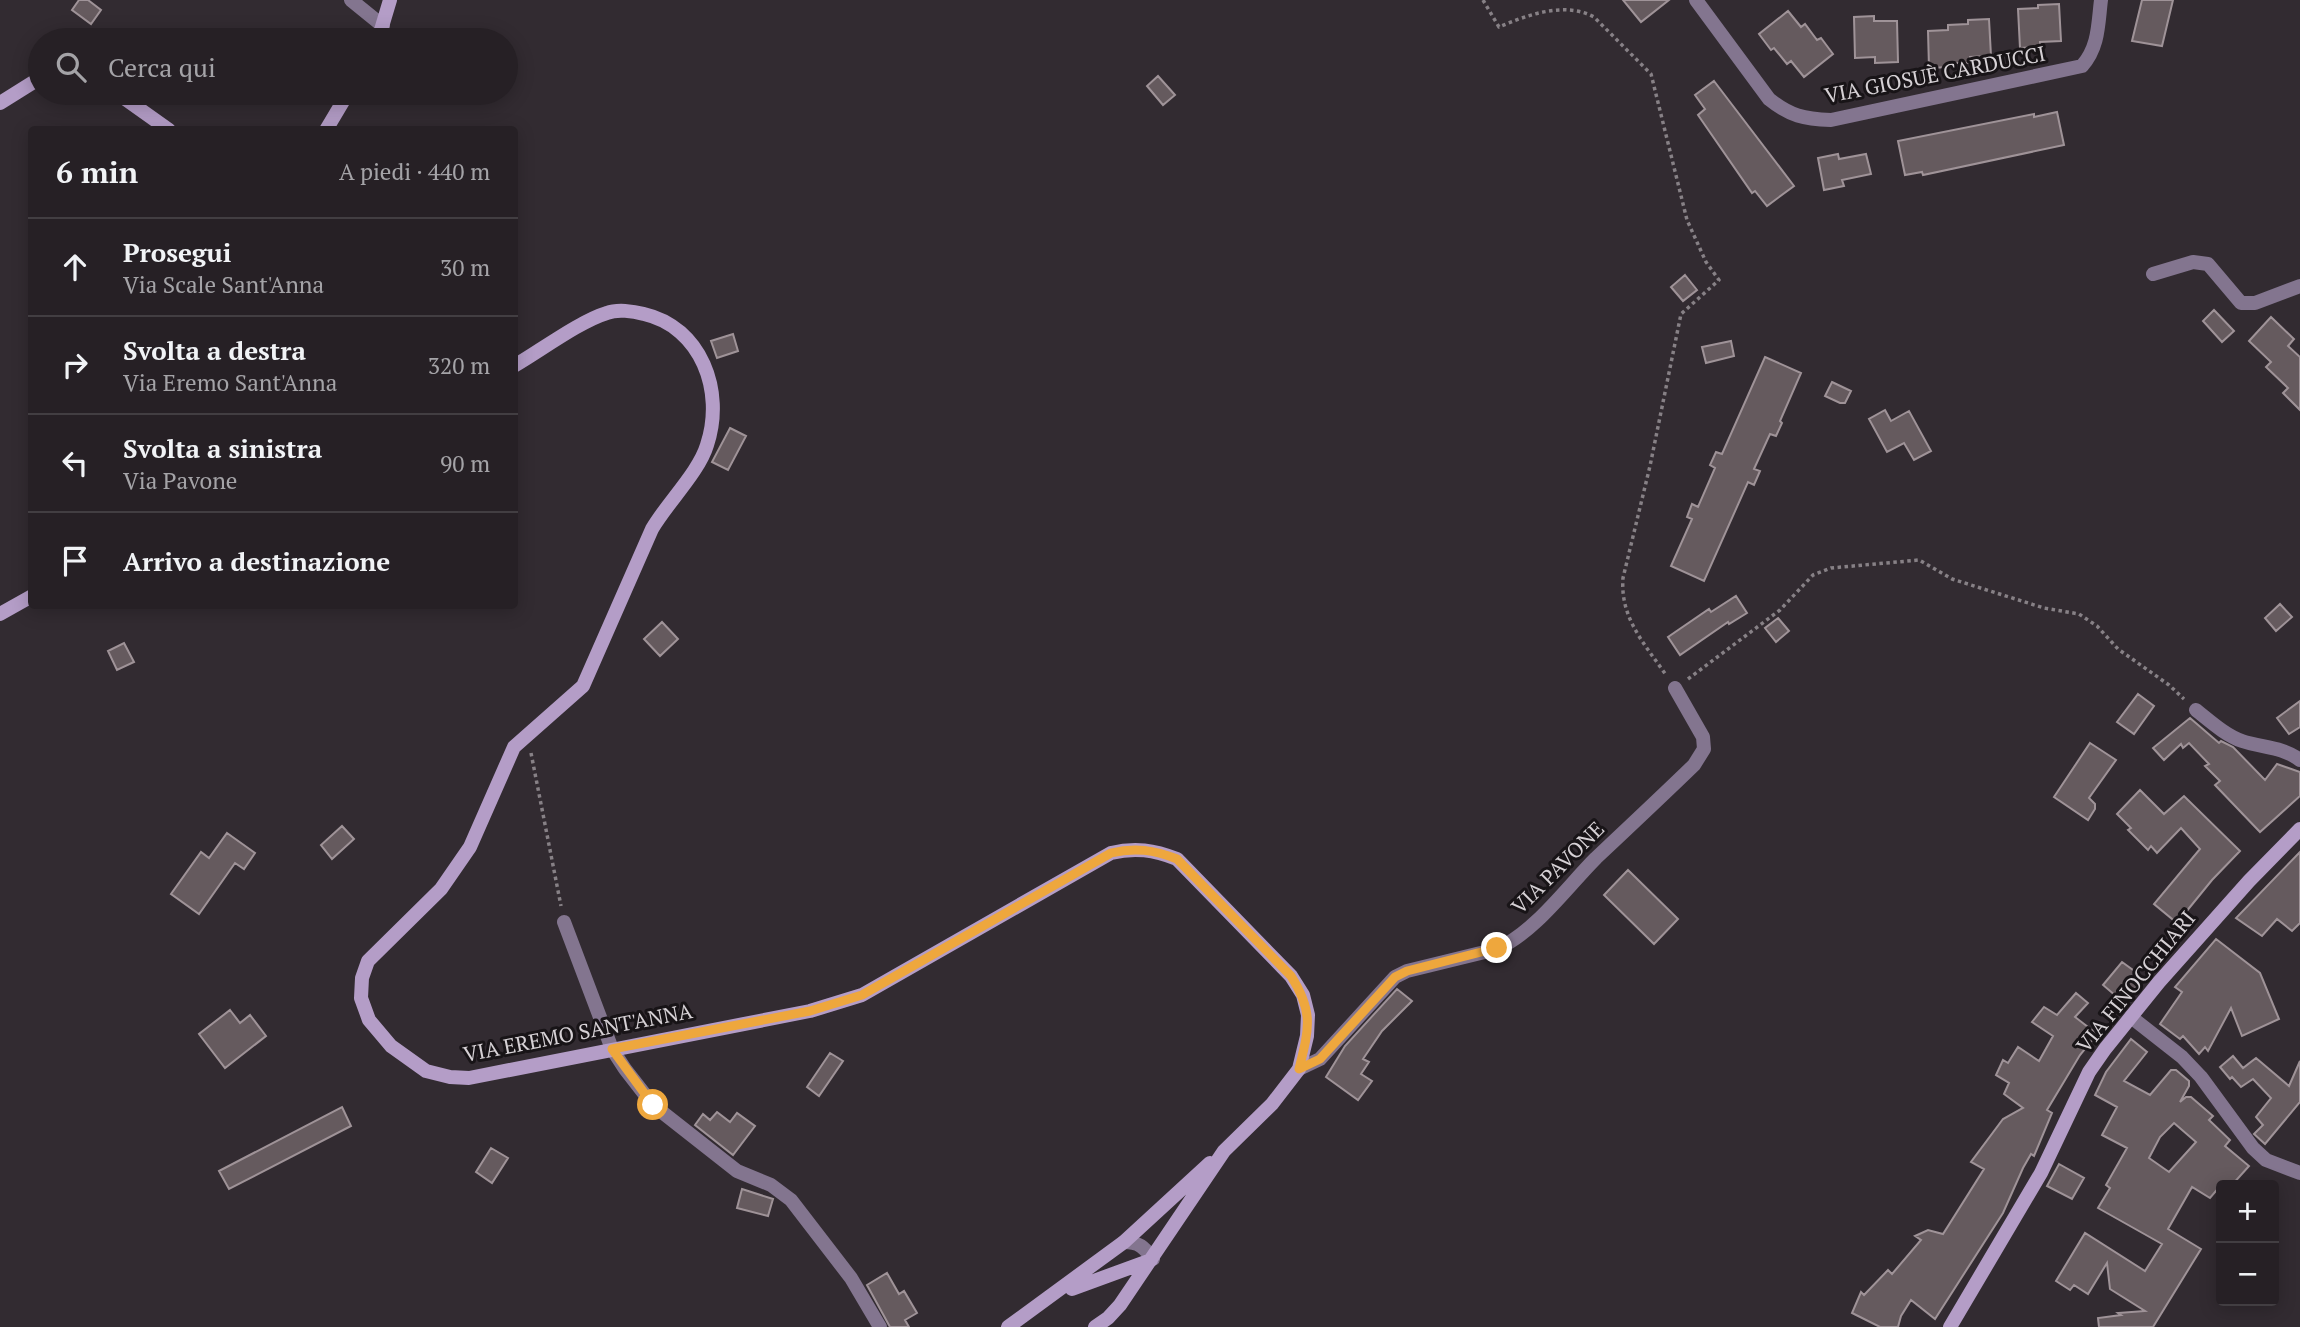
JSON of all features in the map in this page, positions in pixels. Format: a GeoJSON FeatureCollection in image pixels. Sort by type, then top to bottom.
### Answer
{"type":"FeatureCollection","features":[{"type":"Feature","properties":{"kind":"street"},"geometry":{"type":"LineString","coordinates":[[351,0],[376,28]]}},
{"type":"Feature","properties":{"kind":"street"},"geometry":{"type":"LineString","coordinates":[[382,28],[390,0]]}},
{"type":"Feature","properties":{"kind":"street","name":"VIA GIOSUÈ CARDUCCI"},"geometry":{"type":"LineString","coordinates":[[1696,0],[1769,99],[1783,111],[1799,117],[1831,120],[2082,66],[2091,57],[2096,45],[2101,0]]}},
{"type":"Feature","properties":{"kind":"street"},"geometry":{"type":"LineString","coordinates":[[0,103],[28,86]]}},
{"type":"Feature","properties":{"kind":"street"},"geometry":{"type":"LineString","coordinates":[[134,105],[163,126]]}},
{"type":"Feature","properties":{"kind":"street"},"geometry":{"type":"LineString","coordinates":[[328,126],[341,105]]}},
{"type":"Feature","properties":{"kind":"street"},"geometry":{"type":"LineString","coordinates":[[2153,274],[2193,262],[2208,264],[2241,303],[2255,303],[2300,286]]}},
{"type":"Feature","properties":{"kind":"street","name":"VIA EREMO SANT'ANNA"},"geometry":{"type":"LineString","coordinates":[[518,364],[609,312],[635,312],[661,318],[680,330],[694,345],[707,368],[711,389],[712,429],[700,462],[665,507],[652,529],[583,686],[514,747],[470,846],[441,889],[368,961],[362,978],[361,998],[369,1020],[391,1046],[426,1071],[469,1078],[810,1011],[862,995],[1111,853],[1130,848],[1159,852],[1177,859],[1291,976],[1303,995],[1308,1015],[1307,1036],[1299,1069],[1272,1104],[1224,1151],[1120,1305],[1095,1327]]}},
{"type":"Feature","properties":{"kind":"street"},"geometry":{"type":"LineString","coordinates":[[0,614],[28,598]]}},
{"type":"Feature","properties":{"kind":"street","name":"VIA PAVONE"},"geometry":{"type":"LineString","coordinates":[[1299,1069],[1320,1059],[1395,977],[1407,971],[1508,944],[1527,929],[1596,858],[1694,765],[1704,749],[1703,737],[1675,688]]}},
{"type":"Feature","properties":{"kind":"street"},"geometry":{"type":"LineString","coordinates":[[2196,710],[2225,733],[2243,742],[2269,746],[2300,760]]}},
{"type":"Feature","properties":{"kind":"street","name":"VIA FINOCCHIARI"},"geometry":{"type":"LineString","coordinates":[[1950,1327],[2041,1173],[2090,1072],[2131,1017],[2249,881],[2300,829]]}},
{"type":"Feature","properties":{"kind":"street"},"geometry":{"type":"LineString","coordinates":[[564,922],[612,1049],[653,1105],[737,1171],[771,1185],[791,1200],[851,1278],[880,1327]]}},
{"type":"Feature","properties":{"kind":"street"},"geometry":{"type":"LineString","coordinates":[[2131,1017],[2191,1067],[2253,1148],[2266,1160],[2300,1173]]}},
{"type":"Feature","properties":{"kind":"street"},"geometry":{"type":"LineString","coordinates":[[1008,1327],[1125,1242],[1164,1203],[1224,1151]]}},
{"type":"Feature","properties":{"kind":"street"},"geometry":{"type":"LineString","coordinates":[[1054,1295],[1153,1259],[1141,1245],[1125,1242]]}},
{"type":"Feature","properties":{"kind":"path"},"geometry":{"type":"LineString","coordinates":[[1483,0],[1499,26],[1534,12],[1582,11],[1594,18],[1651,74],[1687,220],[1706,262],[1719,280],[1681,314],[1650,466],[1623,578],[1622,592],[1628,619],[1675,688],[1780,610],[1813,575],[1832,568],[1919,560],[1952,579],[2045,608],[2079,614],[2097,626],[2118,649],[2169,685],[2196,710]]}},
{"type":"Feature","properties":{"kind":"path"},"geometry":{"type":"LineString","coordinates":[[527,734],[564,922]]}},
{"type":"Feature","properties":{"kind":"building"},"geometry":{"type":"Polygon","coordinates":[[[79,0],[88,0],[101,10],[91,24],[72,10],[79,0]]]}},
{"type":"Feature","properties":{"kind":"building"},"geometry":{"type":"Polygon","coordinates":[[[1623,0],[1669,0],[1641,22],[1623,0]]]}},
{"type":"Feature","properties":{"kind":"building"},"geometry":{"type":"Polygon","coordinates":[[[2142,0],[2173,0],[2162,46],[2132,41],[2142,0]]]}},
{"type":"Feature","properties":{"kind":"building"},"geometry":{"type":"Polygon","coordinates":[[[2059,4],[2061,41],[2040,42],[2040,47],[2020,48],[2018,9],[2059,4]]]}},
{"type":"Feature","properties":{"kind":"building"},"geometry":{"type":"Polygon","coordinates":[[[1788,11],[1801,27],[1805,24],[1817,40],[1821,38],[1833,54],[1804,77],[1791,61],[1787,64],[1774,48],[1771,50],[1759,34],[1788,11]]]}},
{"type":"Feature","properties":{"kind":"building"},"geometry":{"type":"Polygon","coordinates":[[[1874,16],[1874,21],[1897,21],[1898,62],[1875,63],[1875,57],[1855,58],[1854,17],[1874,16]]]}},
{"type":"Feature","properties":{"kind":"building"},"geometry":{"type":"Polygon","coordinates":[[[1989,19],[1991,56],[1970,57],[1970,63],[1950,63],[1950,67],[1929,68],[1928,31],[1948,30],[1948,25],[1968,24],[1968,20],[1989,19]]]}},
{"type":"Feature","properties":{"kind":"building"},"geometry":{"type":"Polygon","coordinates":[[[1158,76],[1175,95],[1163,105],[1147,86],[1158,76]]]}},
{"type":"Feature","properties":{"kind":"building"},"geometry":{"type":"Polygon","coordinates":[[[1714,81],[1794,186],[1767,206],[1755,191],[1752,193],[1698,115],[1705,109],[1695,95],[1714,81]]]}},
{"type":"Feature","properties":{"kind":"building"},"geometry":{"type":"Polygon","coordinates":[[[2057,112],[2064,145],[1923,175],[1922,172],[1905,175],[1898,141],[2034,114],[2034,117],[2057,112]]]}},
{"type":"Feature","properties":{"kind":"building"},"geometry":{"type":"Polygon","coordinates":[[[1838,154],[1839,159],[1866,154],[1871,174],[1842,180],[1844,186],[1824,190],[1818,158],[1838,154]]]}},
{"type":"Feature","properties":{"kind":"building"},"geometry":{"type":"Polygon","coordinates":[[[1685,275],[1697,290],[1683,301],[1671,287],[1685,275]]]}},
{"type":"Feature","properties":{"kind":"building"},"geometry":{"type":"Polygon","coordinates":[[[2214,310],[2234,331],[2222,342],[2203,321],[2214,310]]]}},
{"type":"Feature","properties":{"kind":"building"},"geometry":{"type":"Polygon","coordinates":[[[2271,317],[2294,339],[2288,346],[2300,357],[2300,410],[2283,393],[2288,388],[2266,367],[2271,362],[2249,341],[2271,317]]]}},
{"type":"Feature","properties":{"kind":"building"},"geometry":{"type":"Polygon","coordinates":[[[733,334],[738,351],[717,358],[711,341],[733,334]]]}},
{"type":"Feature","properties":{"kind":"building"},"geometry":{"type":"Polygon","coordinates":[[[1731,341],[1734,356],[1706,363],[1702,347],[1731,341]]]}},
{"type":"Feature","properties":{"kind":"building"},"geometry":{"type":"Polygon","coordinates":[[[1765,357],[1801,373],[1776,436],[1770,434],[1754,469],[1760,471],[1754,485],[1748,482],[1704,581],[1671,566],[1692,519],[1687,517],[1692,504],[1698,507],[1715,468],[1710,465],[1716,452],[1722,454],[1765,357]]]}},
{"type":"Feature","properties":{"kind":"building"},"geometry":{"type":"Polygon","coordinates":[[[1832,382],[1851,391],[1845,403],[1825,396],[1832,382]]]}},
{"type":"Feature","properties":{"kind":"building"},"geometry":{"type":"Polygon","coordinates":[[[1885,410],[1891,421],[1909,411],[1931,451],[1914,460],[1904,443],[1887,452],[1869,419],[1885,410]]]}},
{"type":"Feature","properties":{"kind":"building"},"geometry":{"type":"Polygon","coordinates":[[[730,428],[746,436],[728,470],[712,462],[730,428]]]}},
{"type":"Feature","properties":{"kind":"building"},"geometry":{"type":"Polygon","coordinates":[[[1736,596],[1747,613],[1729,624],[1728,622],[1680,655],[1668,637],[1709,609],[1711,612],[1736,596]]]}},
{"type":"Feature","properties":{"kind":"building"},"geometry":{"type":"Polygon","coordinates":[[[2280,604],[2292,617],[2276,631],[2265,618],[2280,604]]]}},
{"type":"Feature","properties":{"kind":"building"},"geometry":{"type":"Polygon","coordinates":[[[1778,618],[1789,631],[1776,642],[1765,628],[1778,618]]]}},
{"type":"Feature","properties":{"kind":"building"},"geometry":{"type":"Polygon","coordinates":[[[662,622],[678,639],[660,656],[644,639],[662,622]]]}},
{"type":"Feature","properties":{"kind":"building"},"geometry":{"type":"Polygon","coordinates":[[[124,643],[134,662],[117,670],[108,651],[124,643]]]}},
{"type":"Feature","properties":{"kind":"building"},"geometry":{"type":"Polygon","coordinates":[[[2138,694],[2154,706],[2134,734],[2117,722],[2138,694]]]}},
{"type":"Feature","properties":{"kind":"building"},"geometry":{"type":"Polygon","coordinates":[[[2300,701],[2300,727],[2289,734],[2277,718],[2300,701]]]}},
{"type":"Feature","properties":{"kind":"building"},"geometry":{"type":"Polygon","coordinates":[[[2190,718],[2219,743],[2221,741],[2233,747],[2265,780],[2277,764],[2300,772],[2300,796],[2260,832],[2215,785],[2220,781],[2205,766],[2209,764],[2189,743],[2183,748],[2181,744],[2164,760],[2153,748],[2190,718]]]}},
{"type":"Feature","properties":{"kind":"building"},"geometry":{"type":"Polygon","coordinates":[[[2090,743],[2116,760],[2089,798],[2095,804],[2095,809],[2088,820],[2054,797],[2090,743]]]}},
{"type":"Feature","properties":{"kind":"building"},"geometry":{"type":"Polygon","coordinates":[[[2140,790],[2164,814],[2184,796],[2240,851],[2177,923],[2154,904],[2200,849],[2181,828],[2157,853],[2151,846],[2148,850],[2128,830],[2131,828],[2117,814],[2140,790]]]}},
{"type":"Feature","properties":{"kind":"building"},"geometry":{"type":"Polygon","coordinates":[[[342,826],[354,839],[332,859],[321,845],[342,826]]]}},
{"type":"Feature","properties":{"kind":"building"},"geometry":{"type":"Polygon","coordinates":[[[227,833],[255,853],[244,869],[235,863],[199,914],[171,894],[201,852],[209,858],[227,833]]]}},
{"type":"Feature","properties":{"kind":"building"},"geometry":{"type":"Polygon","coordinates":[[[2300,852],[2300,923],[2292,931],[2277,919],[2262,936],[2236,918],[2300,852]]]}},
{"type":"Feature","properties":{"kind":"building"},"geometry":{"type":"Polygon","coordinates":[[[1628,870],[1678,919],[1654,944],[1604,895],[1628,870]]]}},
{"type":"Feature","properties":{"kind":"building"},"geometry":{"type":"Polygon","coordinates":[[[2216,939],[2260,973],[2279,1019],[2242,1036],[2231,1008],[2208,1051],[2205,1047],[2199,1054],[2183,1036],[2180,1039],[2160,1024],[2182,992],[2175,987],[2216,939]]]}},
{"type":"Feature","properties":{"kind":"building"},"geometry":{"type":"Polygon","coordinates":[[[2122,962],[2144,978],[2123,1002],[2103,985],[2122,962]]]}},
{"type":"Feature","properties":{"kind":"building"},"geometry":{"type":"Polygon","coordinates":[[[1397,989],[1412,1001],[1382,1031],[1363,1059],[1369,1062],[1361,1074],[1372,1081],[1358,1100],[1326,1077],[1345,1046],[1397,989]]]}},
{"type":"Feature","properties":{"kind":"building"},"geometry":{"type":"Polygon","coordinates":[[[2076,993],[2088,1003],[2075,1017],[2097,1034],[2080,1055],[2047,1110],[2052,1113],[2034,1156],[2031,1154],[2023,1168],[2003,1213],[1935,1319],[1911,1300],[1898,1327],[1880,1327],[1852,1313],[1861,1292],[1864,1295],[1888,1270],[1892,1274],[1921,1240],[1915,1236],[1928,1230],[1943,1234],[1984,1169],[1971,1162],[2003,1119],[2023,1108],[2004,1094],[2009,1083],[1996,1075],[2003,1060],[2008,1063],[2018,1047],[2039,1061],[2053,1036],[2032,1022],[2044,1007],[2057,1015],[2076,993]]]}},
{"type":"Feature","properties":{"kind":"building"},"geometry":{"type":"Polygon","coordinates":[[[230,1010],[240,1023],[250,1015],[266,1036],[225,1068],[199,1034],[230,1010]]]}},
{"type":"Feature","properties":{"kind":"building"},"geometry":{"type":"Polygon","coordinates":[[[2131,1039],[2147,1052],[2124,1081],[2150,1095],[2171,1070],[2176,1070],[2189,1081],[2180,1102],[2191,1097],[2213,1116],[2209,1120],[2230,1140],[2225,1146],[2249,1166],[2236,1180],[2216,1180],[2216,1191],[2210,1198],[2192,1187],[2168,1229],[2201,1249],[2153,1327],[2099,1327],[2098,1318],[2145,1311],[2110,1289],[2107,1263],[2088,1294],[2074,1285],[2070,1290],[2056,1281],[2085,1233],[2145,1271],[2162,1244],[2098,1208],[2110,1188],[2106,1185],[2127,1148],[2102,1135],[2117,1107],[2095,1095],[2106,1072],[2131,1039]],[[2174,1123],[2160,1137],[2149,1158],[2169,1172],[2196,1142],[2174,1123]]]}},
{"type":"Feature","properties":{"kind":"building"},"geometry":{"type":"Polygon","coordinates":[[[830,1053],[843,1061],[819,1096],[807,1087],[830,1053]]]}},
{"type":"Feature","properties":{"kind":"building"},"geometry":{"type":"Polygon","coordinates":[[[2233,1056],[2243,1068],[2256,1058],[2289,1086],[2300,1061],[2300,1102],[2265,1144],[2254,1134],[2263,1125],[2256,1117],[2271,1098],[2253,1079],[2241,1087],[2232,1077],[2230,1079],[2220,1067],[2233,1056]]]}},
{"type":"Feature","properties":{"kind":"building"},"geometry":{"type":"Polygon","coordinates":[[[342,1107],[351,1126],[229,1189],[219,1171],[342,1107]]]}},
{"type":"Feature","properties":{"kind":"building"},"geometry":{"type":"Polygon","coordinates":[[[717,1112],[730,1122],[737,1113],[755,1126],[733,1155],[695,1125],[703,1114],[710,1120],[717,1112]]]}},
{"type":"Feature","properties":{"kind":"building"},"geometry":{"type":"Polygon","coordinates":[[[491,1148],[508,1158],[492,1183],[476,1172],[491,1148]]]}},
{"type":"Feature","properties":{"kind":"building"},"geometry":{"type":"Polygon","coordinates":[[[2059,1164],[2084,1178],[2072,1199],[2047,1186],[2059,1164]]]}},
{"type":"Feature","properties":{"kind":"building"},"geometry":{"type":"Polygon","coordinates":[[[742,1189],[773,1199],[768,1216],[737,1208],[742,1189]]]}},
{"type":"Feature","properties":{"kind":"building"},"geometry":{"type":"Polygon","coordinates":[[[887,1273],[899,1294],[904,1291],[917,1313],[905,1320],[909,1327],[890,1327],[867,1285],[887,1273]]]}},
{"type":"Feature","properties":{"kind":"route"},"geometry":{"type":"LineString","coordinates":[[653,1105],[612,1049],[810,1011],[862,995],[1111,853],[1130,848],[1159,852],[1177,859],[1291,976],[1303,995],[1308,1015],[1307,1036],[1299,1069],[1320,1059],[1395,977],[1407,971],[1497,948]]}}]}
